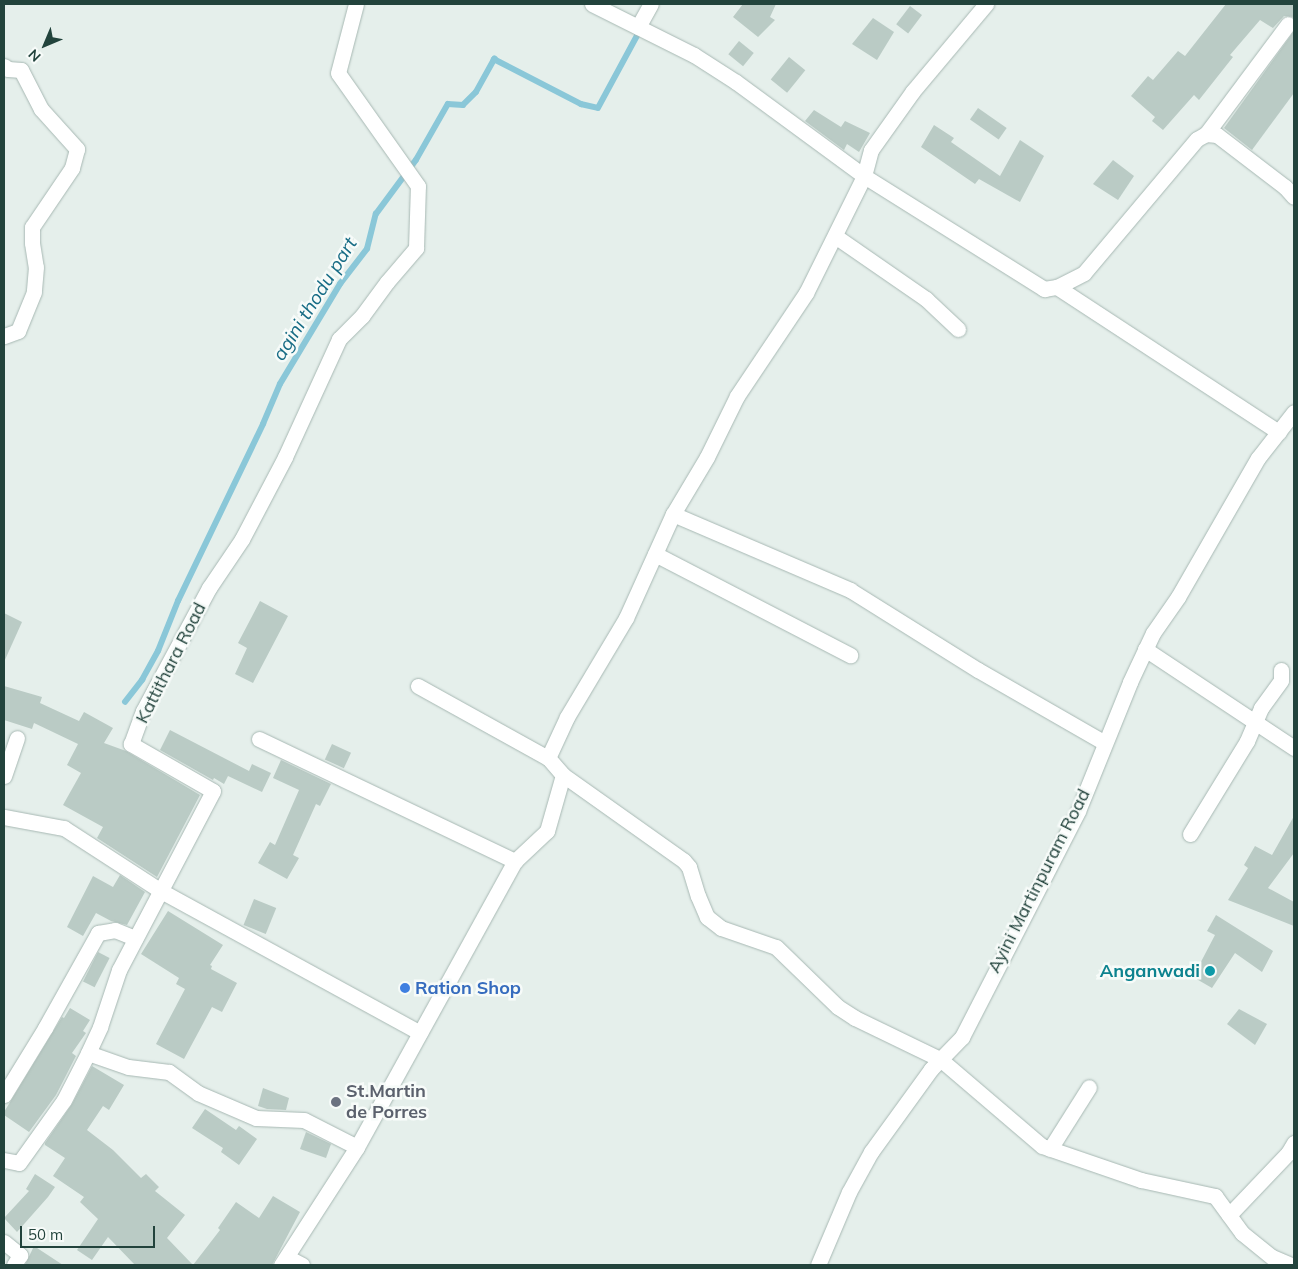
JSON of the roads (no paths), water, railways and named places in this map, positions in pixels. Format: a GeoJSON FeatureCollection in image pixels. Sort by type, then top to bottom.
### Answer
{"type":"FeatureCollection","features":[{"type":"Feature","properties":{"kind":"street","name":"Kattithara Road"},"geometry":{"type":"LineString","coordinates":[[4,1160],[18,1163],[64,1100],[100,1027],[120,970],[135,938],[213,791],[131,744],[143,711],[209,588],[242,539],[285,457],[339,339],[362,316],[416,248],[418,186],[338,73],[356,4]]}},
{"type":"Feature","properties":{"kind":"street"},"geometry":{"type":"LineString","coordinates":[[592,4],[694,55],[736,82],[864,176],[1032,284],[1047,290],[1084,273],[1197,139],[1206,134],[1288,24]]}},
{"type":"Feature","properties":{"kind":"street"},"geometry":{"type":"LineString","coordinates":[[638,27],[651,4]]}},
{"type":"Feature","properties":{"kind":"street"},"geometry":{"type":"LineString","coordinates":[[548,758],[567,717],[626,618],[673,514],[706,457],[737,396],[806,294],[864,176],[871,150],[913,91],[986,4]]}},
{"type":"Feature","properties":{"kind":"street"},"geometry":{"type":"LineString","coordinates":[[4,66],[8,69],[21,70],[41,109],[77,149],[72,168],[32,227],[32,243],[36,267],[34,292],[18,331],[4,336]]}},
{"type":"Feature","properties":{"kind":"street"},"geometry":{"type":"LineString","coordinates":[[1206,134],[1217,135],[1294,193]]}},
{"type":"Feature","properties":{"kind":"street"},"geometry":{"type":"LineString","coordinates":[[835,236],[926,299],[958,329]]}},
{"type":"Feature","properties":{"kind":"street"},"geometry":{"type":"LineString","coordinates":[[1057,287],[1279,432]]}},
{"type":"Feature","properties":{"kind":"street","name":"Ayini Martinpuram Road"},"geometry":{"type":"LineString","coordinates":[[818,1265],[849,1192],[871,1152],[940,1060],[962,1037],[1078,811],[1153,633],[1178,597],[1204,548],[1258,458],[1294,412]]}},
{"type":"Feature","properties":{"kind":"street"},"geometry":{"type":"LineString","coordinates":[[673,514],[850,590],[978,670],[1105,744]]}},
{"type":"Feature","properties":{"kind":"street"},"geometry":{"type":"LineString","coordinates":[[655,554],[850,655]]}},
{"type":"Feature","properties":{"kind":"street"},"geometry":{"type":"LineString","coordinates":[[1145,650],[1294,748]]}},
{"type":"Feature","properties":{"kind":"street"},"geometry":{"type":"LineString","coordinates":[[1190,834],[1200,813],[1235,762],[1257,723],[1262,708],[1281,680],[1281,670]]}},
{"type":"Feature","properties":{"kind":"street"},"geometry":{"type":"LineString","coordinates":[[418,686],[548,758],[563,775],[684,861],[689,867],[698,896],[708,917],[721,928],[776,947],[838,1007],[855,1018],[940,1060],[1042,1146],[1141,1180],[1215,1196],[1242,1233],[1272,1257],[1291,1265]]}},
{"type":"Feature","properties":{"kind":"street"},"geometry":{"type":"LineString","coordinates":[[4,776],[17,738]]}},
{"type":"Feature","properties":{"kind":"street"},"geometry":{"type":"LineString","coordinates":[[259,739],[515,861]]}},
{"type":"Feature","properties":{"kind":"street"},"geometry":{"type":"LineString","coordinates":[[302,1265],[284,1261],[357,1147],[515,861],[547,831],[563,775]]}},
{"type":"Feature","properties":{"kind":"street"},"geometry":{"type":"LineString","coordinates":[[4,817],[64,828],[161,891],[420,1033]]}},
{"type":"Feature","properties":{"kind":"street"},"geometry":{"type":"LineString","coordinates":[[4,1095],[45,1028],[98,933],[115,930],[135,938]]}},
{"type":"Feature","properties":{"kind":"street"},"geometry":{"type":"LineString","coordinates":[[88,1053],[128,1067],[169,1072],[198,1093],[256,1118],[304,1120],[357,1147]]}},
{"type":"Feature","properties":{"kind":"street"},"geometry":{"type":"LineString","coordinates":[[1050,1149],[1089,1087]]}},
{"type":"Feature","properties":{"kind":"street"},"geometry":{"type":"LineString","coordinates":[[1229,1215],[1288,1154],[1294,1143]]}},
{"type":"Feature","properties":{"kind":"street"},"geometry":{"type":"LineString","coordinates":[[4,1242],[20,1255],[14,1265]]}},
{"type":"Feature","properties":{"kind":"waterway","name":"agini thodu part"},"geometry":{"type":"LineString","coordinates":[[125,702],[142,680],[158,651],[178,601],[263,424],[280,384],[340,284],[367,249],[376,214],[416,160],[448,104],[463,105],[476,92],[494,59],[581,104],[598,108],[637,36]]}},
{"type":"Feature","properties":{"kind":"place","name":"Anganwadi"},"geometry":{"type":"Point","coordinates":[1210,971]}},
{"type":"Feature","properties":{"kind":"place","name":"Ration Shop"},"geometry":{"type":"Point","coordinates":[405,988]}},
{"type":"Feature","properties":{"kind":"place","name":"St.Martin de Porres"},"geometry":{"type":"Point","coordinates":[336,1102]}}]}
